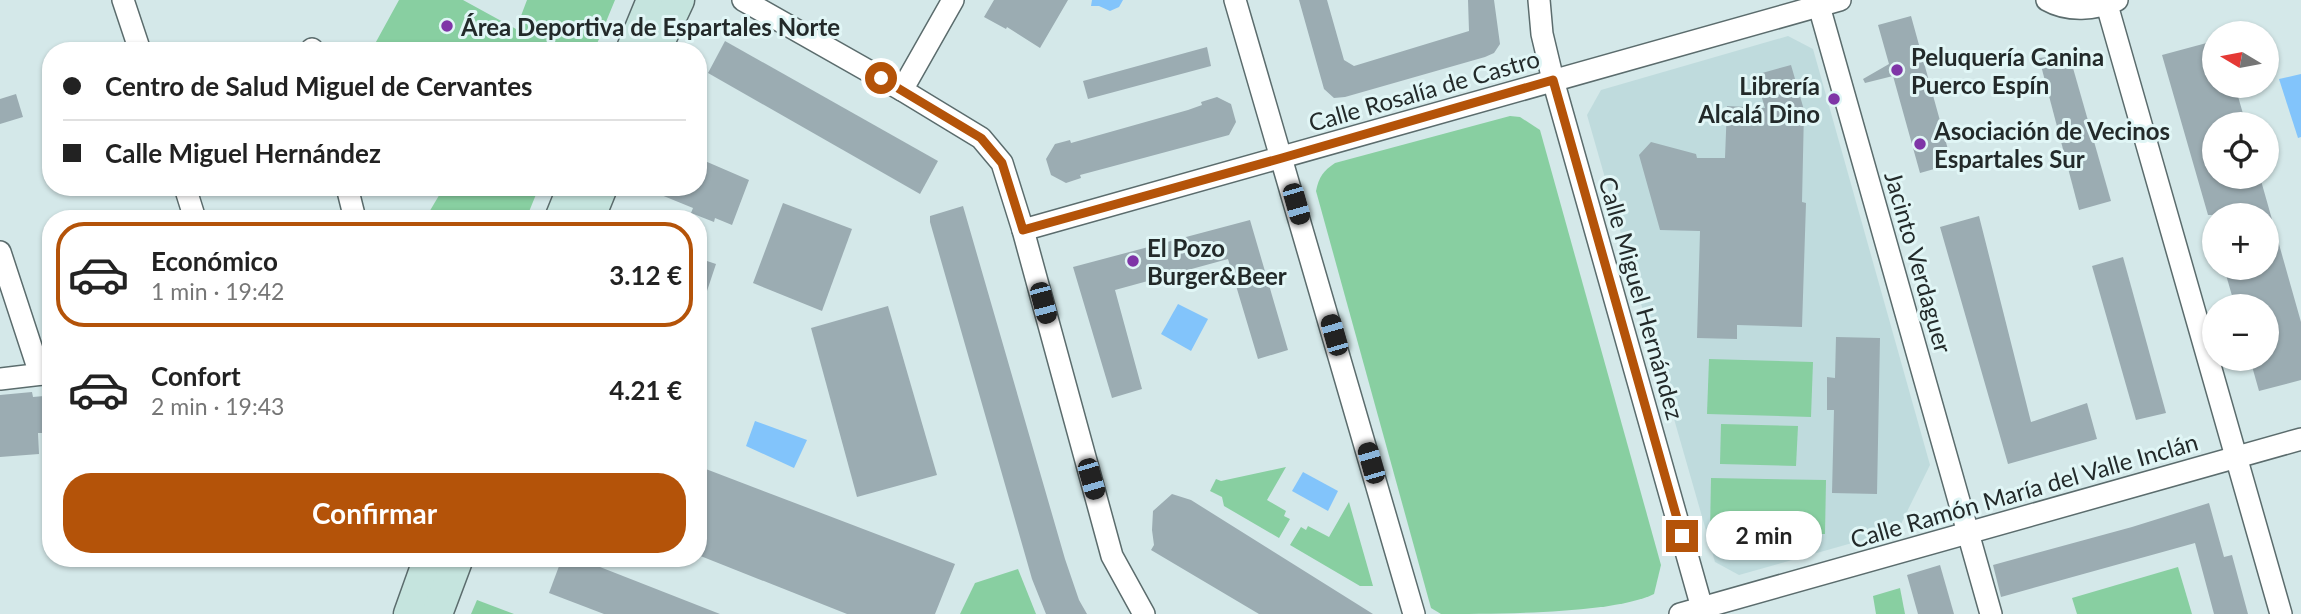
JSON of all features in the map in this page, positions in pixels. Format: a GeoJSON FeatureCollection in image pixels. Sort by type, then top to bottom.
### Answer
{"type":"FeatureCollection","features":[{"type":"Feature","properties":{"kind":"street"},"geometry":{"type":"LineString","coordinates":[[123,0],[137,42]]}},
{"type":"Feature","properties":{"kind":"street"},"geometry":{"type":"LineString","coordinates":[[635,42],[652,0]]}},
{"type":"Feature","properties":{"kind":"street"},"geometry":{"type":"LineString","coordinates":[[659,42],[679,0]]}},
{"type":"Feature","properties":{"kind":"street"},"geometry":{"type":"LineString","coordinates":[[743,0],[981,138],[1002,163],[1023,230],[1112,556],[1144,614]]}},
{"type":"Feature","properties":{"kind":"street"},"geometry":{"type":"LineString","coordinates":[[902,90],[953,0]]}},
{"type":"Feature","properties":{"kind":"street"},"geometry":{"type":"LineString","coordinates":[[1235,0],[1414,614]]}},
{"type":"Feature","properties":{"kind":"street","name":"Calle Miguel Hernández"},"geometry":{"type":"LineString","coordinates":[[1539,0],[1542,34],[1553,80],[1702,608]]}},
{"type":"Feature","properties":{"kind":"street","name":"Calle Rosalía de Castro"},"geometry":{"type":"LineString","coordinates":[[1023,230],[1840,0]]}},
{"type":"Feature","properties":{"kind":"street"},"geometry":{"type":"LineString","coordinates":[[2047,0],[2077,9],[2112,2],[2281,614]]}},
{"type":"Feature","properties":{"kind":"street","name":"Jacinto Verdaguer"},"geometry":{"type":"LineString","coordinates":[[1819,6],[1991,614]]}},
{"type":"Feature","properties":{"kind":"street"},"geometry":{"type":"LineString","coordinates":[[0,252],[42,365]]}},
{"type":"Feature","properties":{"kind":"street"},"geometry":{"type":"LineString","coordinates":[[0,379],[42,373]]}},
{"type":"Feature","properties":{"kind":"street","name":"Calle Ramón María del Valle Inclán"},"geometry":{"type":"LineString","coordinates":[[1680,614],[2301,439]]}},
{"type":"Feature","properties":{"kind":"street"},"geometry":{"type":"LineString","coordinates":[[409,614],[426,567]]}},
{"type":"Feature","properties":{"kind":"street"},"geometry":{"type":"LineString","coordinates":[[437,614],[455,567]]}},
{"type":"Feature","properties":{"kind":"shaded area"},"geometry":{"type":"Polygon","coordinates":[[[1788,36],[1813,49],[1930,465],[1898,530],[1739,575],[1715,562],[1587,115],[1601,90],[1788,36]]]}},
{"type":"Feature","properties":{"kind":"green space"},"geometry":{"type":"Polygon","coordinates":[[[399,0],[463,0],[516,29],[527,0],[615,0],[598,42],[376,42],[399,0]]]}},
{"type":"Feature","properties":{"kind":"green space"},"geometry":{"type":"Polygon","coordinates":[[[1510,116],[1520,117],[1540,130],[1661,565],[1654,594],[1635,601],[1583,609],[1441,614],[1431,608],[1316,191],[1322,175],[1335,163],[1510,116]]]}},
{"type":"Feature","properties":{"kind":"green space"},"geometry":{"type":"Polygon","coordinates":[[[439,196],[535,196],[530,210],[430,210],[439,196]]]}},
{"type":"Feature","properties":{"kind":"green space"},"geometry":{"type":"Polygon","coordinates":[[[1709,359],[1813,362],[1811,417],[1707,414],[1709,359]]]}},
{"type":"Feature","properties":{"kind":"green space"},"geometry":{"type":"Polygon","coordinates":[[[1721,424],[1798,426],[1796,466],[1720,464],[1721,424]]]}},
{"type":"Feature","properties":{"kind":"green space"},"geometry":{"type":"Polygon","coordinates":[[[1286,467],[1267,500],[1286,511],[1284,516],[1290,519],[1279,538],[1224,506],[1222,497],[1210,491],[1216,479],[1221,481],[1286,467]]]}},
{"type":"Feature","properties":{"kind":"green space"},"geometry":{"type":"Polygon","coordinates":[[[1711,478],[1826,480],[1825,534],[1710,533],[1711,478]]]}},
{"type":"Feature","properties":{"kind":"green space"},"geometry":{"type":"Polygon","coordinates":[[[1349,502],[1373,586],[1360,586],[1290,545],[1301,527],[1306,530],[1308,526],[1329,537],[1349,502]]]}},
{"type":"Feature","properties":{"kind":"green space"},"geometry":{"type":"Polygon","coordinates":[[[2178,567],[2192,614],[2077,614],[2072,598],[2178,567]]]}},
{"type":"Feature","properties":{"kind":"green space"},"geometry":{"type":"Polygon","coordinates":[[[1018,569],[1036,614],[960,614],[975,583],[1018,569]]]}},
{"type":"Feature","properties":{"kind":"green space"},"geometry":{"type":"Polygon","coordinates":[[[1900,588],[1905,614],[1876,614],[1873,596],[1900,588]]]}},
{"type":"Feature","properties":{"kind":"green space"},"geometry":{"type":"Polygon","coordinates":[[[477,600],[514,614],[471,614],[477,600]]]}},
{"type":"Feature","properties":{"kind":"water"},"geometry":{"type":"Polygon","coordinates":[[[1092,0],[1123,0],[1119,7],[1110,11],[1091,6],[1092,0]]]}},
{"type":"Feature","properties":{"kind":"water"},"geometry":{"type":"Polygon","coordinates":[[[2301,74],[2301,137],[2298,138],[2279,79],[2301,74]]]}},
{"type":"Feature","properties":{"kind":"water"},"geometry":{"type":"Polygon","coordinates":[[[1178,304],[1208,319],[1191,351],[1161,334],[1178,304]]]}},
{"type":"Feature","properties":{"kind":"water"},"geometry":{"type":"Polygon","coordinates":[[[755,421],[807,440],[794,468],[746,446],[755,421]]]}},
{"type":"Feature","properties":{"kind":"water"},"geometry":{"type":"Polygon","coordinates":[[[1303,472],[1338,491],[1328,511],[1292,491],[1303,472]]]}},
{"type":"Feature","properties":{"kind":"building"},"geometry":{"type":"Polygon","coordinates":[[[994,0],[1068,0],[1040,48],[1007,27],[1006,29],[984,17],[994,0]]]}},
{"type":"Feature","properties":{"kind":"building"},"geometry":{"type":"Polygon","coordinates":[[[1299,0],[1327,0],[1344,60],[1354,66],[1469,31],[1468,0],[1494,0],[1500,44],[1494,53],[1485,57],[1334,98],[1324,89],[1299,0]]]}},
{"type":"Feature","properties":{"kind":"building"},"geometry":{"type":"Polygon","coordinates":[[[1911,16],[1952,164],[1920,173],[1893,76],[1865,83],[1863,79],[1889,64],[1878,25],[1911,16]]]}},
{"type":"Feature","properties":{"kind":"building"},"geometry":{"type":"Polygon","coordinates":[[[725,41],[938,161],[920,194],[708,73],[725,41]]]}},
{"type":"Feature","properties":{"kind":"building"},"geometry":{"type":"Polygon","coordinates":[[[2202,44],[2202,98],[2238,98],[2243,112],[2202,112],[2202,189],[2263,189],[2267,203],[2205,203],[2162,55],[2202,44]]]}},
{"type":"Feature","properties":{"kind":"building"},"geometry":{"type":"Polygon","coordinates":[[[1207,47],[1211,66],[1088,99],[1083,81],[1207,47]]]}},
{"type":"Feature","properties":{"kind":"building"},"geometry":{"type":"Polygon","coordinates":[[[2069,54],[2111,201],[2079,210],[2039,58],[2069,54]]]}},
{"type":"Feature","properties":{"kind":"building"},"geometry":{"type":"Polygon","coordinates":[[[1791,65],[1804,110],[1802,202],[1806,203],[1802,327],[1737,325],[1737,339],[1697,338],[1700,231],[1660,230],[1639,155],[1651,142],[1696,154],[1697,158],[1725,158],[1727,106],[1765,108],[1755,75],[1791,65]]]}},
{"type":"Feature","properties":{"kind":"building"},"geometry":{"type":"Polygon","coordinates":[[[16,94],[23,117],[0,124],[0,99],[16,94]]]}},
{"type":"Feature","properties":{"kind":"building"},"geometry":{"type":"Polygon","coordinates":[[[1217,97],[1231,104],[1236,122],[1229,135],[1080,175],[1081,178],[1066,183],[1051,175],[1046,159],[1055,144],[1070,140],[1071,143],[1188,110],[1217,97]]]}},
{"type":"Feature","properties":{"kind":"building"},"geometry":{"type":"Polygon","coordinates":[[[707,162],[749,180],[732,225],[715,218],[714,222],[707,219],[707,210],[692,210],[693,208],[664,196],[707,196],[707,162]]]}},
{"type":"Feature","properties":{"kind":"building"},"geometry":{"type":"Polygon","coordinates":[[[783,203],[852,229],[822,311],[753,283],[783,203]]]}},
{"type":"Feature","properties":{"kind":"building"},"geometry":{"type":"Polygon","coordinates":[[[963,206],[1065,559],[1079,600],[1087,614],[1046,614],[1032,579],[930,222],[930,216],[963,206]]]}},
{"type":"Feature","properties":{"kind":"building"},"geometry":{"type":"Polygon","coordinates":[[[1979,216],[2031,422],[2087,403],[2097,439],[2008,464],[1940,227],[1979,216]]]}},
{"type":"Feature","properties":{"kind":"building"},"geometry":{"type":"Polygon","coordinates":[[[1250,220],[1288,350],[1258,359],[1228,259],[1115,290],[1142,389],[1112,398],[1073,267],[1250,220]]]}},
{"type":"Feature","properties":{"kind":"building"},"geometry":{"type":"Polygon","coordinates":[[[2279,244],[2301,322],[2301,380],[2259,391],[2253,371],[2279,371],[2279,294],[2232,294],[2227,280],[2279,280],[2279,244]]]}},
{"type":"Feature","properties":{"kind":"building"},"geometry":{"type":"Polygon","coordinates":[[[2123,257],[2166,413],[2136,420],[2092,266],[2123,257]]]}},
{"type":"Feature","properties":{"kind":"building"},"geometry":{"type":"Polygon","coordinates":[[[707,261],[716,264],[707,291],[707,261]]]}},
{"type":"Feature","properties":{"kind":"building"},"geometry":{"type":"Polygon","coordinates":[[[888,306],[937,475],[857,497],[811,328],[888,306]]]}},
{"type":"Feature","properties":{"kind":"building"},"geometry":{"type":"Polygon","coordinates":[[[1836,337],[1880,338],[1877,494],[1832,493],[1834,410],[1827,410],[1827,377],[1835,378],[1836,337]]]}},
{"type":"Feature","properties":{"kind":"building"},"geometry":{"type":"Polygon","coordinates":[[[32,392],[33,397],[42,396],[39,454],[0,457],[0,395],[32,392]]]}},
{"type":"Feature","properties":{"kind":"building"},"geometry":{"type":"Polygon","coordinates":[[[707,469],[955,564],[935,614],[847,614],[707,559],[707,469]]]}},
{"type":"Feature","properties":{"kind":"building"},"geometry":{"type":"Polygon","coordinates":[[[1172,494],[1191,500],[1373,614],[1259,614],[1151,550],[1154,545],[1153,511],[1172,494]]]}},
{"type":"Feature","properties":{"kind":"building"},"geometry":{"type":"Polygon","coordinates":[[[2209,503],[2224,557],[2232,555],[2248,614],[2214,614],[2195,543],[2001,597],[1993,565],[2209,503]]]}},
{"type":"Feature","properties":{"kind":"building"},"geometry":{"type":"Polygon","coordinates":[[[1940,565],[1954,614],[1918,614],[1907,575],[1940,565]]]}},
{"type":"Feature","properties":{"kind":"building"},"geometry":{"type":"Polygon","coordinates":[[[559,567],[600,567],[720,614],[604,614],[549,593],[559,567]]]}},
{"type":"Feature","properties":{"kind":"place","name":"Área Deportiva de Espartales Norte"},"geometry":{"type":"Point","coordinates":[447,26]}},
{"type":"Feature","properties":{"kind":"place","name":"Peluquería Canina Puerco Espín"},"geometry":{"type":"Point","coordinates":[1897,70]}},
{"type":"Feature","properties":{"kind":"place","name":"Librería Alcalá Dino"},"geometry":{"type":"Point","coordinates":[1834,99]}},
{"type":"Feature","properties":{"kind":"place","name":"Asociación de Vecinos Espartales Sur"},"geometry":{"type":"Point","coordinates":[1920,144]}},
{"type":"Feature","properties":{"kind":"place","name":"El Pozo Burger&Beer"},"geometry":{"type":"Point","coordinates":[1133,261]}},
{"type":"Feature","properties":{"kind":"route"},"geometry":{"type":"LineString","coordinates":[[881,78],[981,138],[1002,163],[1023,230],[1553,80],[1682,536]]}}]}
